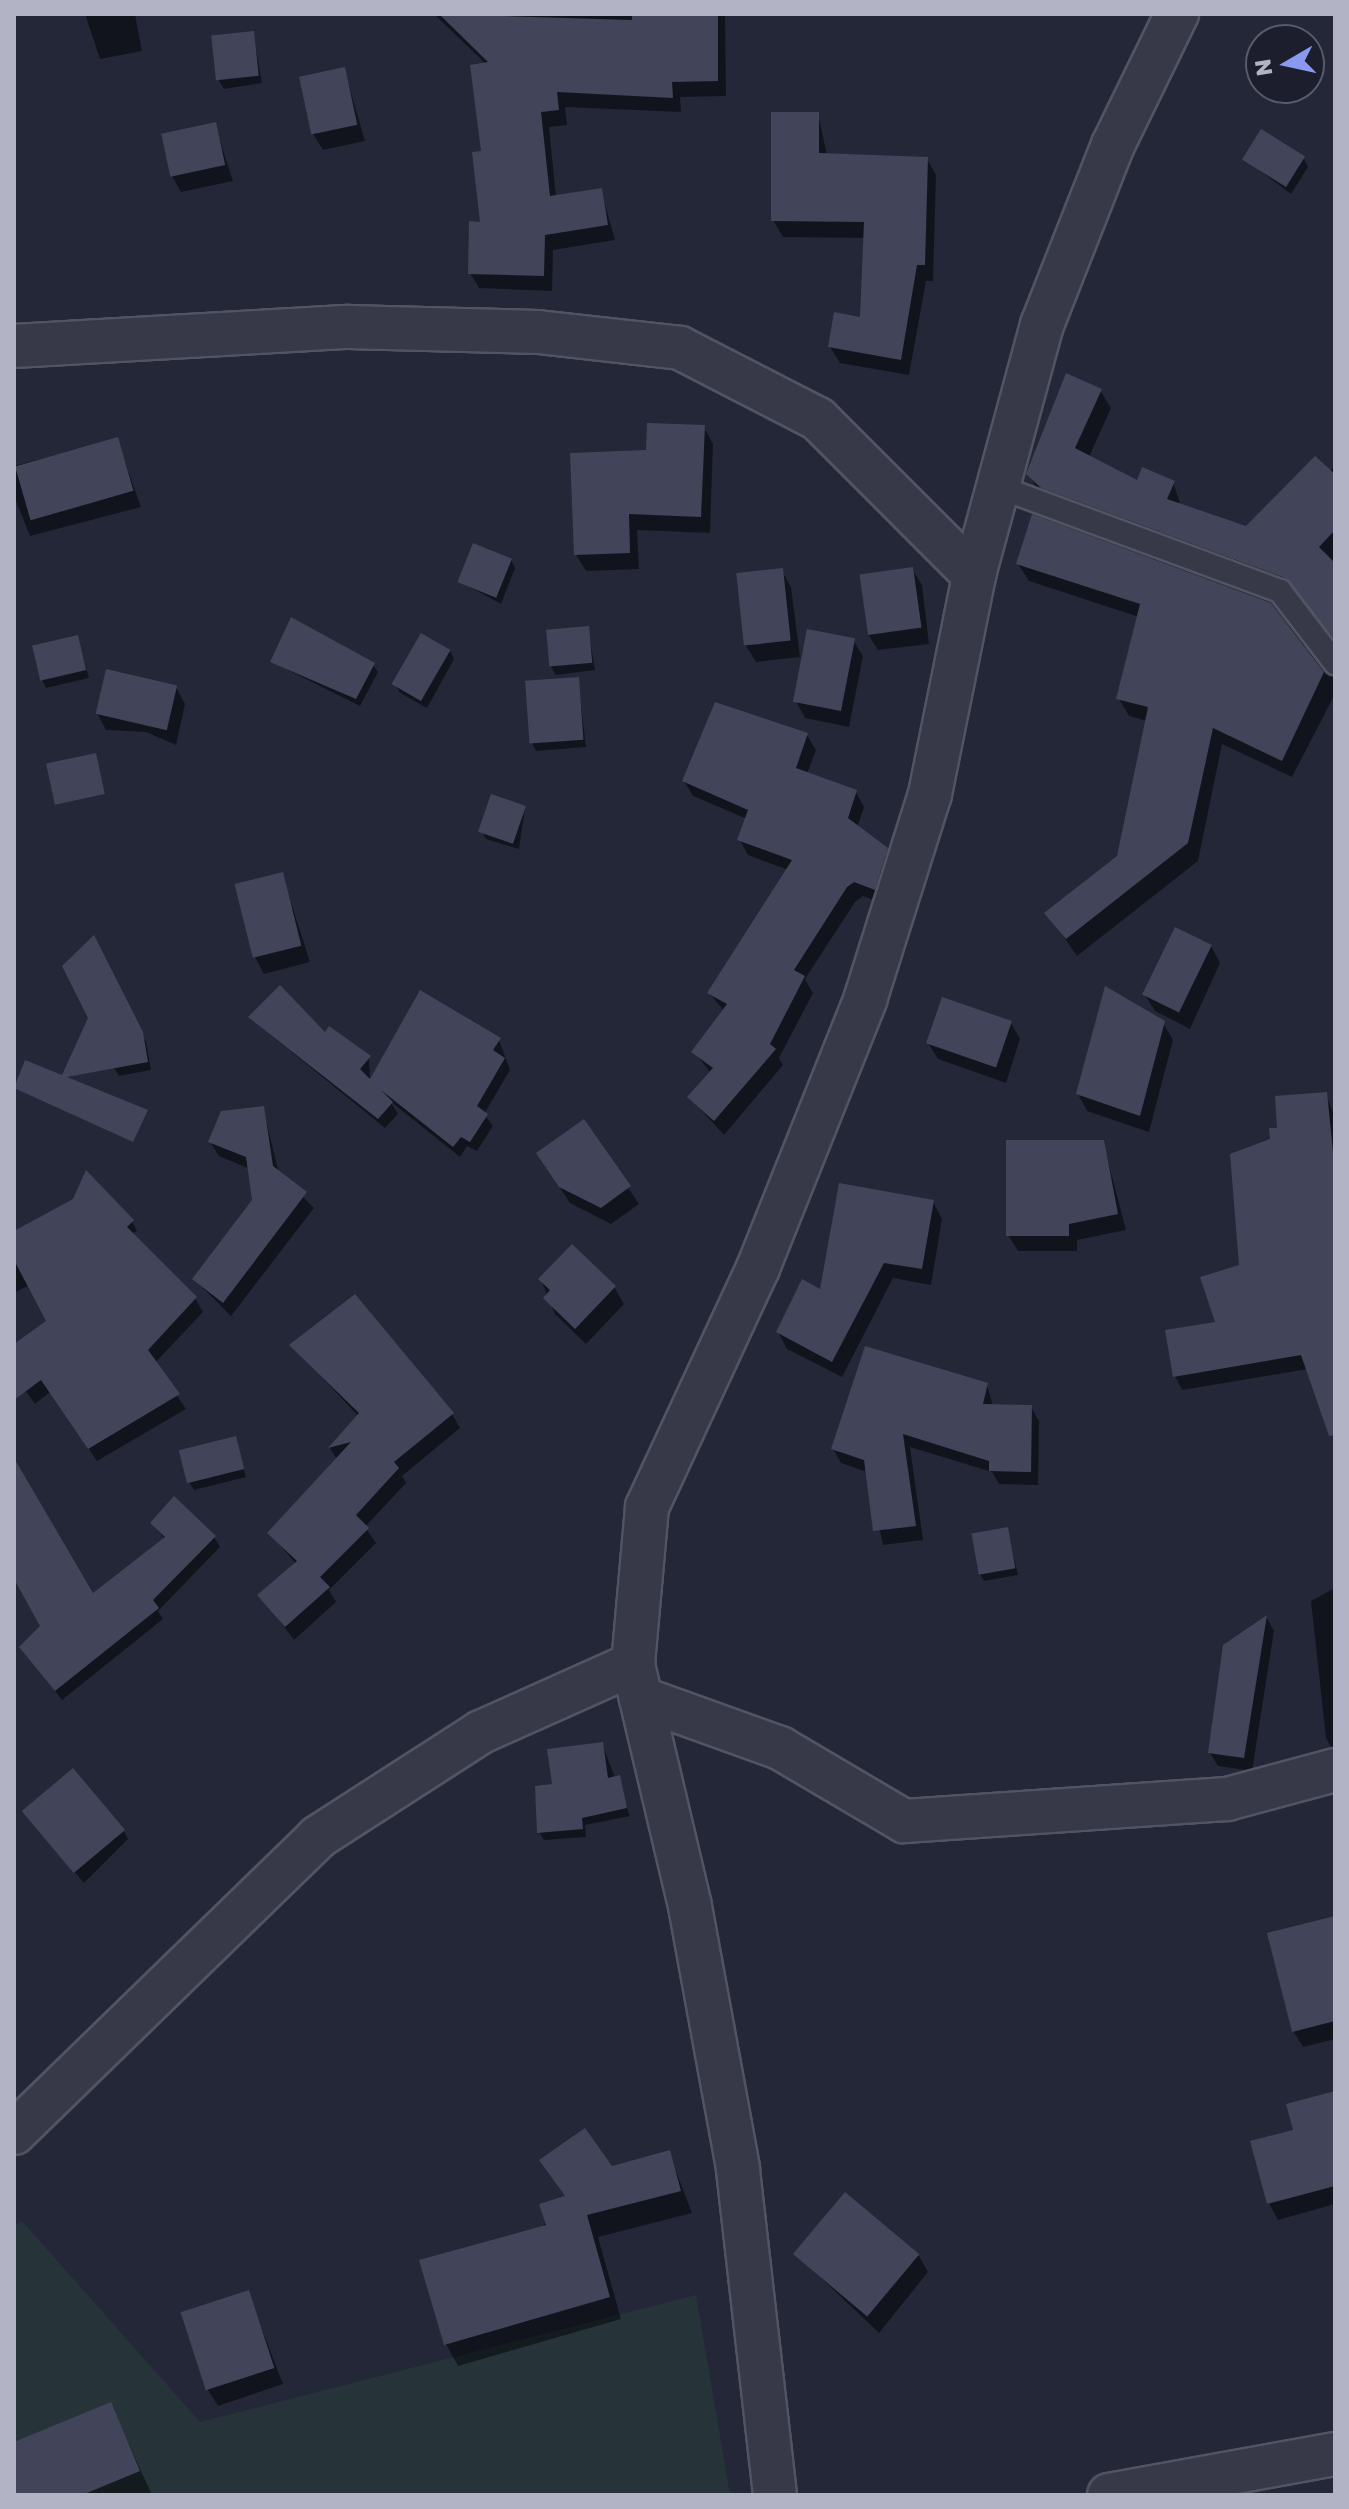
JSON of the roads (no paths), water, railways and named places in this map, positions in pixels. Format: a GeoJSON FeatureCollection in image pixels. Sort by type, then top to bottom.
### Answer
{"type":"FeatureCollection","features":[{"type":"Feature","properties":{"kind":"street"},"geometry":{"type":"LineString","coordinates":[[775,2495],[738,2168],[690,1906],[637,1681],[647,1507],[758,1268],[865,1000],[930,794],[974,575],[1042,325],[1113,145],[1177,14]]}},
{"type":"Feature","properties":{"kind":"street"},"geometry":{"type":"LineString","coordinates":[[14,346],[348,327],[538,332],[680,348],[818,419],[974,575]]}},
{"type":"Feature","properties":{"kind":"street"},"geometry":{"type":"LineString","coordinates":[[14,2133],[318,1837],[481,1732],[637,1681],[780,1748],[904,1821],[1227,1799],[1335,1770]]}},
{"type":"Feature","properties":{"kind":"street"},"geometry":{"type":"LineString","coordinates":[[1109,2495],[1335,2454]]}},
{"type":"Feature","properties":{"kind":"lane"},"geometry":{"type":"LineString","coordinates":[[996,486],[1280,591],[1335,663]]}}]}
